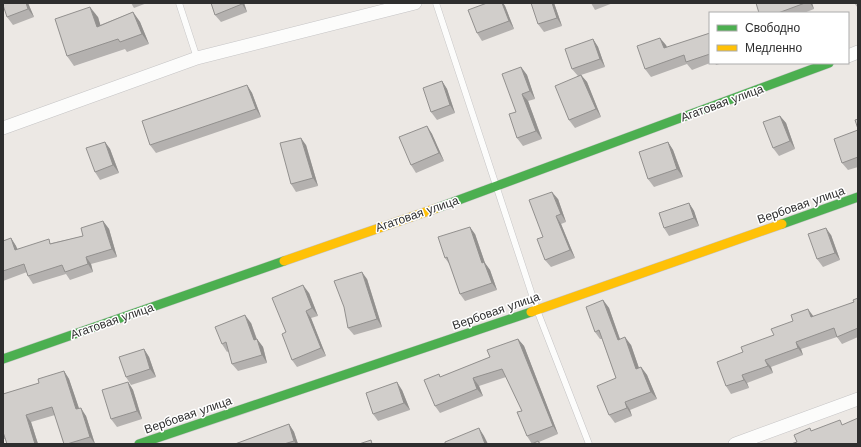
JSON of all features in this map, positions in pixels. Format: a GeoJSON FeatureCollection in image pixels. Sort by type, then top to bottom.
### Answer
{"type":"FeatureCollection","features":[{"type":"Feature","properties":{"kind":"street"},"geometry":{"type":"LineString","coordinates":[[3,128],[197,58],[415,3]]}},
{"type":"Feature","properties":{"kind":"street","name":"Агатовая улица"},"geometry":{"type":"LineString","coordinates":[[3,359],[497,186],[826,64]]}},
{"type":"Feature","properties":{"kind":"street","name":"Вербовая улица"},"geometry":{"type":"LineString","coordinates":[[139,444],[537,310],[858,198]]}},
{"type":"Feature","properties":{"kind":"street"},"geometry":{"type":"LineString","coordinates":[[735,444],[858,399]]}},
{"type":"Feature","properties":{"kind":"lane"},"geometry":{"type":"LineString","coordinates":[[178,3],[197,58]]}},
{"type":"Feature","properties":{"kind":"lane"},"geometry":{"type":"LineString","coordinates":[[436,3],[537,310],[588,444]]}},
{"type":"Feature","properties":{"kind":"building"},"geometry":{"type":"Polygon","coordinates":[[[3,3],[26,3],[28,9],[7,17],[3,3]]]}},
{"type":"Feature","properties":{"kind":"building"},"geometry":{"type":"Polygon","coordinates":[[[211,3],[241,3],[242,4],[215,15],[211,3]]]}},
{"type":"Feature","properties":{"kind":"building"},"geometry":{"type":"Polygon","coordinates":[[[487,3],[502,3],[509,21],[477,33],[468,10],[487,3]]]}},
{"type":"Feature","properties":{"kind":"building"},"geometry":{"type":"Polygon","coordinates":[[[531,3],[552,3],[557,18],[538,24],[531,3]]]}},
{"type":"Feature","properties":{"kind":"building"},"geometry":{"type":"Polygon","coordinates":[[[756,3],[805,3],[781,12],[759,12],[756,3]]]}},
{"type":"Feature","properties":{"kind":"building"},"geometry":{"type":"Polygon","coordinates":[[[90,7],[97,27],[133,12],[142,34],[120,42],[118,39],[67,56],[55,19],[90,7]]]}},
{"type":"Feature","properties":{"kind":"building"},"geometry":{"type":"Polygon","coordinates":[[[709,33],[709,54],[686,62],[684,55],[645,69],[637,46],[660,38],[664,48],[709,33]]]}},
{"type":"Feature","properties":{"kind":"building"},"geometry":{"type":"Polygon","coordinates":[[[593,39],[600,59],[572,69],[565,49],[593,39]]]}},
{"type":"Feature","properties":{"kind":"building"},"geometry":{"type":"Polygon","coordinates":[[[521,67],[530,91],[522,94],[536,131],[517,138],[509,114],[516,112],[502,74],[521,67]]]}},
{"type":"Feature","properties":{"kind":"building"},"geometry":{"type":"Polygon","coordinates":[[[581,75],[596,109],[569,120],[555,86],[581,75]]]}},
{"type":"Feature","properties":{"kind":"building"},"geometry":{"type":"Polygon","coordinates":[[[442,81],[450,105],[431,112],[423,88],[442,81]]]}},
{"type":"Feature","properties":{"kind":"building"},"geometry":{"type":"Polygon","coordinates":[[[247,85],[256,109],[150,145],[142,121],[247,85]]]}},
{"type":"Feature","properties":{"kind":"building"},"geometry":{"type":"Polygon","coordinates":[[[780,116],[790,141],[773,148],[763,122],[780,116]]]}},
{"type":"Feature","properties":{"kind":"building"},"geometry":{"type":"Polygon","coordinates":[[[858,119],[858,129],[855,120],[858,119]]]}},
{"type":"Feature","properties":{"kind":"building"},"geometry":{"type":"Polygon","coordinates":[[[427,126],[439,153],[411,165],[399,137],[427,126]]]}},
{"type":"Feature","properties":{"kind":"building"},"geometry":{"type":"Polygon","coordinates":[[[858,130],[858,157],[842,163],[834,139],[858,130]]]}},
{"type":"Feature","properties":{"kind":"building"},"geometry":{"type":"Polygon","coordinates":[[[301,138],[313,178],[291,184],[280,143],[301,138]]]}},
{"type":"Feature","properties":{"kind":"building"},"geometry":{"type":"Polygon","coordinates":[[[105,142],[113,165],[95,172],[86,148],[105,142]]]}},
{"type":"Feature","properties":{"kind":"building"},"geometry":{"type":"Polygon","coordinates":[[[668,142],[677,169],[648,179],[639,152],[668,142]]]}},
{"type":"Feature","properties":{"kind":"building"},"geometry":{"type":"Polygon","coordinates":[[[552,192],[561,214],[556,216],[570,250],[545,260],[537,239],[543,237],[529,200],[552,192]]]}},
{"type":"Feature","properties":{"kind":"building"},"geometry":{"type":"Polygon","coordinates":[[[689,203],[694,218],[664,228],[659,213],[689,203]]]}},
{"type":"Feature","properties":{"kind":"building"},"geometry":{"type":"Polygon","coordinates":[[[103,221],[112,249],[86,257],[88,264],[65,272],[62,265],[28,276],[24,264],[3,271],[3,241],[11,238],[15,250],[49,239],[50,244],[83,236],[81,228],[103,221]]]}},
{"type":"Feature","properties":{"kind":"building"},"geometry":{"type":"Polygon","coordinates":[[[470,227],[482,263],[484,262],[492,283],[460,294],[438,237],[470,227]]]}},
{"type":"Feature","properties":{"kind":"building"},"geometry":{"type":"Polygon","coordinates":[[[826,228],[835,253],[817,259],[808,234],[826,228]]]}},
{"type":"Feature","properties":{"kind":"building"},"geometry":{"type":"Polygon","coordinates":[[[362,272],[377,319],[348,328],[344,307],[334,281],[362,272]]]}},
{"type":"Feature","properties":{"kind":"building"},"geometry":{"type":"Polygon","coordinates":[[[303,285],[312,308],[306,311],[321,348],[292,360],[282,334],[286,332],[272,298],[303,285]]]}},
{"type":"Feature","properties":{"kind":"building"},"geometry":{"type":"Polygon","coordinates":[[[858,298],[858,328],[837,337],[834,328],[796,342],[798,348],[765,360],[768,366],[742,375],[744,380],[726,386],[717,362],[743,352],[741,347],[774,335],[771,329],[793,321],[791,315],[808,309],[811,317],[854,302],[853,300],[858,298]]]}},
{"type":"Feature","properties":{"kind":"building"},"geometry":{"type":"Polygon","coordinates":[[[603,300],[618,340],[625,337],[636,369],[641,367],[651,392],[625,402],[627,408],[609,415],[597,386],[616,378],[599,330],[595,332],[586,307],[603,300]]]}},
{"type":"Feature","properties":{"kind":"building"},"geometry":{"type":"Polygon","coordinates":[[[245,315],[254,340],[257,339],[262,355],[232,364],[226,342],[222,344],[215,327],[245,315]]]}},
{"type":"Feature","properties":{"kind":"building"},"geometry":{"type":"Polygon","coordinates":[[[518,339],[553,426],[527,436],[517,412],[522,411],[502,369],[473,378],[477,389],[435,406],[424,380],[439,374],[440,377],[490,357],[487,350],[518,339]]]}},
{"type":"Feature","properties":{"kind":"building"},"geometry":{"type":"Polygon","coordinates":[[[144,349],[150,369],[126,377],[119,357],[144,349]]]}},
{"type":"Feature","properties":{"kind":"building"},"geometry":{"type":"Polygon","coordinates":[[[64,371],[76,409],[81,408],[90,437],[64,444],[52,407],[26,415],[35,444],[7,444],[3,432],[3,394],[39,383],[38,379],[64,371]]]}},
{"type":"Feature","properties":{"kind":"building"},"geometry":{"type":"Polygon","coordinates":[[[128,382],[137,411],[111,419],[102,390],[128,382]]]}},
{"type":"Feature","properties":{"kind":"building"},"geometry":{"type":"Polygon","coordinates":[[[397,382],[404,403],[373,414],[366,393],[397,382]]]}},
{"type":"Feature","properties":{"kind":"building"},"geometry":{"type":"Polygon","coordinates":[[[858,418],[858,444],[791,444],[797,442],[794,435],[810,428],[811,431],[840,420],[842,425],[858,418]]]}},
{"type":"Feature","properties":{"kind":"building"},"geometry":{"type":"Polygon","coordinates":[[[289,424],[294,441],[284,444],[235,444],[289,424]]]}},
{"type":"Feature","properties":{"kind":"building"},"geometry":{"type":"Polygon","coordinates":[[[479,428],[485,444],[445,444],[445,442],[479,428]]]}},
{"type":"Feature","properties":{"kind":"building"},"geometry":{"type":"Polygon","coordinates":[[[371,440],[372,444],[359,444],[371,440]]]}},
{"type":"Feature","properties":{"kind":"building"},"geometry":{"type":"Polygon","coordinates":[[[538,441],[540,444],[532,444],[538,441]]]}},
{"type":"Feature","properties":{"kind":"traffic: fast"},"geometry":{"type":"LineString","coordinates":[[437,208],[826,64]]}},
{"type":"Feature","properties":{"kind":"traffic: fast"},"geometry":{"type":"LineString","coordinates":[[782,224],[858,197]]}},
{"type":"Feature","properties":{"kind":"traffic: fast"},"geometry":{"type":"LineString","coordinates":[[3,359],[284,261]]}},
{"type":"Feature","properties":{"kind":"traffic: fast"},"geometry":{"type":"LineString","coordinates":[[139,444],[531,312]]}},
{"type":"Feature","properties":{"kind":"traffic: slow"},"geometry":{"type":"LineString","coordinates":[[284,261],[437,208]]}},
{"type":"Feature","properties":{"kind":"traffic: slow"},"geometry":{"type":"LineString","coordinates":[[531,312],[782,224]]}}]}
